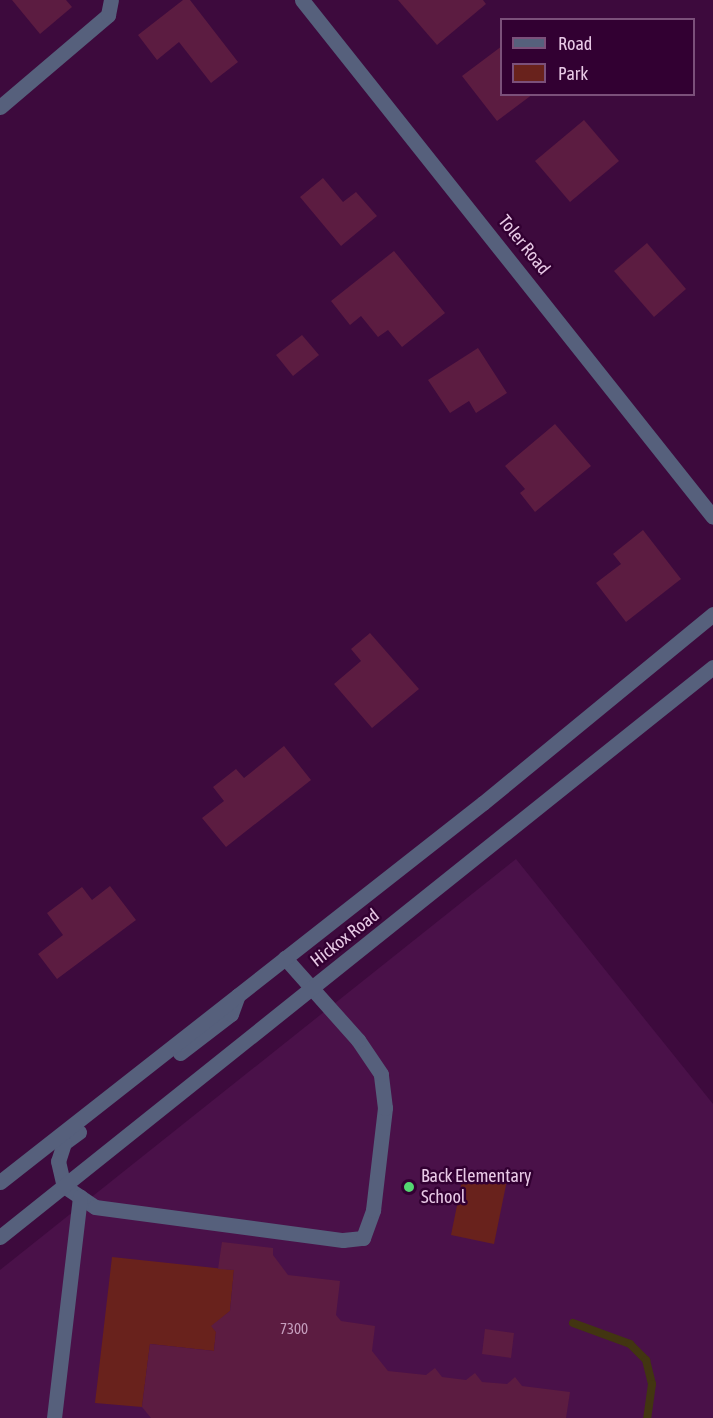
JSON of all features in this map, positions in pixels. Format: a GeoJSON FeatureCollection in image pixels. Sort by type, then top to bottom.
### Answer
{"type":"FeatureCollection","features":[{"type":"Feature","properties":{"kind":"street"},"geometry":{"type":"LineString","coordinates":[[0,107],[108,15],[111,0]]}},
{"type":"Feature","properties":{"kind":"street","name":"Toler Road"},"geometry":{"type":"LineString","coordinates":[[302,0],[713,516]]}},
{"type":"Feature","properties":{"kind":"street","name":"Hickox Road"},"geometry":{"type":"LineString","coordinates":[[0,1182],[285,958],[713,614]]}},
{"type":"Feature","properties":{"kind":"street","name":"Hickox Road"},"geometry":{"type":"LineString","coordinates":[[0,1237],[713,667]]}},
{"type":"Feature","properties":{"kind":"street"},"geometry":{"type":"LineString","coordinates":[[238,995],[231,1014],[64,1143],[58,1161],[64,1186],[95,1207],[343,1240],[363,1238],[373,1210],[385,1108],[381,1074],[358,1040],[285,958]]}},
{"type":"Feature","properties":{"kind":"street"},"geometry":{"type":"LineString","coordinates":[[54,1418],[80,1197]]}},
{"type":"Feature","properties":{"kind":"shaded area","name":"Back Elementary School"},"geometry":{"type":"Polygon","coordinates":[[[516,859],[713,1104],[713,1418],[0,1418],[0,1270],[516,859]]]}},
{"type":"Feature","properties":{"kind":"green space"},"geometry":{"type":"Polygon","coordinates":[[[464,1171],[507,1180],[494,1244],[451,1235],[464,1171]]]}},
{"type":"Feature","properties":{"kind":"green space"},"geometry":{"type":"Polygon","coordinates":[[[112,1257],[234,1270],[230,1311],[212,1326],[216,1332],[214,1351],[150,1344],[142,1407],[95,1403],[112,1257]]]}},
{"type":"Feature","properties":{"kind":"building"},"geometry":{"type":"Polygon","coordinates":[[[12,0],[66,0],[72,7],[40,34],[12,0]]]}},
{"type":"Feature","properties":{"kind":"building"},"geometry":{"type":"Polygon","coordinates":[[[183,0],[190,0],[238,62],[211,83],[179,42],[157,60],[138,35],[183,0]]]}},
{"type":"Feature","properties":{"kind":"building"},"geometry":{"type":"Polygon","coordinates":[[[398,0],[483,0],[486,4],[437,45],[398,0]]]}},
{"type":"Feature","properties":{"kind":"building"},"geometry":{"type":"Polygon","coordinates":[[[500,48],[500,96],[530,96],[497,121],[462,76],[500,48]]]}},
{"type":"Feature","properties":{"kind":"building"},"geometry":{"type":"Polygon","coordinates":[[[584,120],[619,161],[570,202],[535,161],[584,120]]]}},
{"type":"Feature","properties":{"kind":"building"},"geometry":{"type":"Polygon","coordinates":[[[323,178],[343,202],[356,192],[377,216],[341,246],[300,197],[323,178]]]}},
{"type":"Feature","properties":{"kind":"building"},"geometry":{"type":"Polygon","coordinates":[[[647,243],[686,289],[654,317],[614,271],[647,243]]]}},
{"type":"Feature","properties":{"kind":"building"},"geometry":{"type":"Polygon","coordinates":[[[394,251],[445,313],[402,347],[388,330],[378,337],[361,316],[350,325],[331,301],[394,251]]]}},
{"type":"Feature","properties":{"kind":"building"},"geometry":{"type":"Polygon","coordinates":[[[302,335],[319,355],[293,376],[276,355],[302,335]]]}},
{"type":"Feature","properties":{"kind":"building"},"geometry":{"type":"Polygon","coordinates":[[[478,348],[507,393],[476,413],[469,401],[450,413],[428,380],[478,348]]]}},
{"type":"Feature","properties":{"kind":"building"},"geometry":{"type":"Polygon","coordinates":[[[555,424],[591,466],[535,512],[520,493],[525,489],[505,466],[555,424]]]}},
{"type":"Feature","properties":{"kind":"building"},"geometry":{"type":"Polygon","coordinates":[[[643,530],[681,579],[626,622],[596,583],[621,564],[613,554],[643,530]]]}},
{"type":"Feature","properties":{"kind":"building"},"geometry":{"type":"Polygon","coordinates":[[[370,633],[419,689],[372,728],[334,684],[361,661],[351,649],[370,633]]]}},
{"type":"Feature","properties":{"kind":"building"},"geometry":{"type":"Polygon","coordinates":[[[284,746],[311,780],[226,847],[202,818],[224,801],[213,787],[236,769],[244,778],[284,746]]]}},
{"type":"Feature","properties":{"kind":"building"},"geometry":{"type":"Polygon","coordinates":[[[110,886],[136,920],[57,979],[38,954],[63,935],[47,913],[82,887],[92,900],[110,886]]]}},
{"type":"Feature","properties":{"kind":"building"},"geometry":{"type":"Polygon","coordinates":[[[222,1242],[273,1248],[273,1255],[288,1275],[340,1281],[336,1315],[341,1321],[375,1326],[372,1351],[388,1371],[426,1375],[435,1368],[442,1377],[466,1380],[475,1373],[482,1382],[507,1384],[515,1377],[522,1386],[570,1392],[566,1418],[151,1418],[142,1407],[150,1344],[214,1351],[216,1332],[211,1326],[230,1311],[234,1270],[218,1269],[222,1242]]]}},
{"type":"Feature","properties":{"kind":"building"},"geometry":{"type":"Polygon","coordinates":[[[485,1329],[514,1333],[511,1358],[482,1354],[485,1329]]]}},
{"type":"Feature","properties":{"kind":"waterway"},"geometry":{"type":"LineString","coordinates":[[573,1323],[630,1344],[646,1360],[652,1384],[647,1418]]}},
{"type":"Feature","properties":{"kind":"place","name":"Back Elementary School"},"geometry":{"type":"Point","coordinates":[409,1187]}}]}
